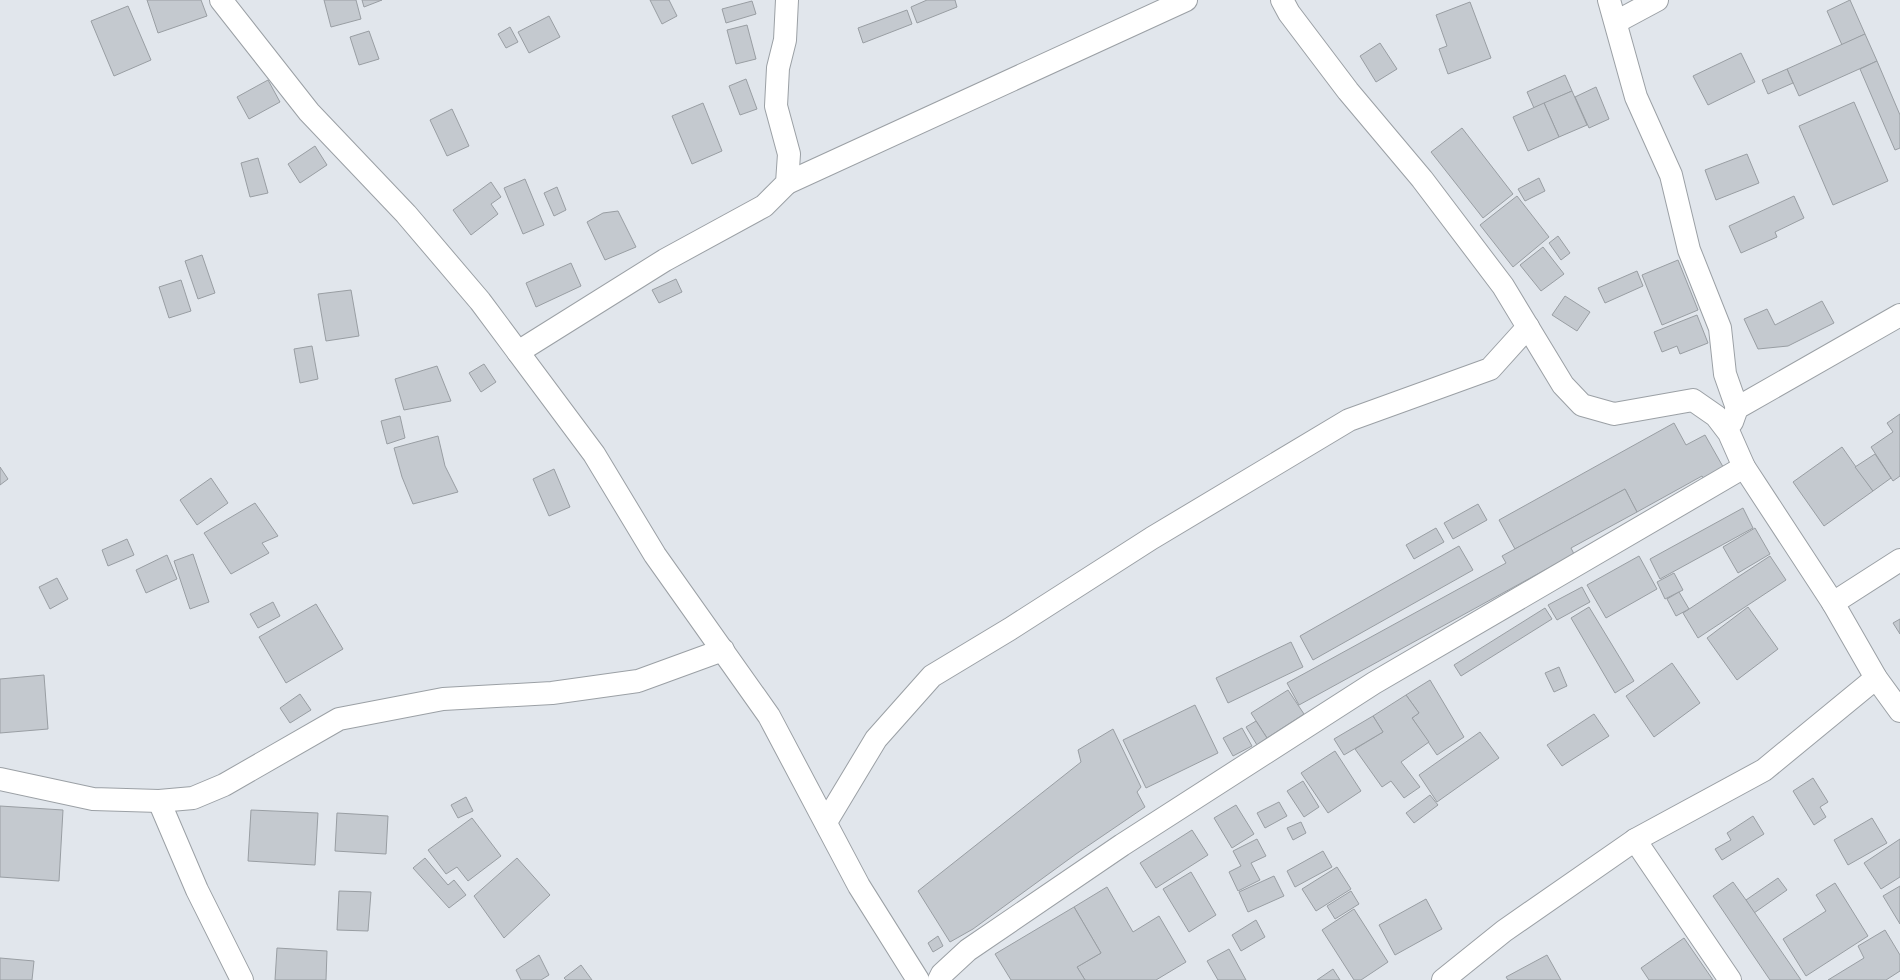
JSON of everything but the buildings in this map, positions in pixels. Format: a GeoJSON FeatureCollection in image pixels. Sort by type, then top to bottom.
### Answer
{"type":"FeatureCollection","features":[{"type":"Feature","properties":{"kind":"street"},"geometry":{"type":"LineString","coordinates":[[221,0],[309,112],[406,214],[480,301],[594,454],[655,555],[769,716],[859,886],[918,980]]}},
{"type":"Feature","properties":{"kind":"street"},"geometry":{"type":"LineString","coordinates":[[787,0],[785,40],[778,68],[776,106],[789,154],[787,183]]}},
{"type":"Feature","properties":{"kind":"street"},"geometry":{"type":"LineString","coordinates":[[518,352],[665,260],[764,206],[787,183],[1186,0]]}},
{"type":"Feature","properties":{"kind":"street"},"geometry":{"type":"LineString","coordinates":[[1282,0],[1348,91],[1422,179],[1499,280],[1563,385],[1582,405],[1614,414],[1693,400],[1716,416],[1729,433],[1744,467],[1833,604],[1876,678],[1900,711]]}},
{"type":"Feature","properties":{"kind":"street"},"geometry":{"type":"LineString","coordinates":[[1609,0],[1636,97],[1671,175],[1689,250],[1720,328],[1725,374],[1737,408],[1729,433]]}},
{"type":"Feature","properties":{"kind":"street"},"geometry":{"type":"LineString","coordinates":[[1616,22],[1657,0]]}},
{"type":"Feature","properties":{"kind":"street"},"geometry":{"type":"LineString","coordinates":[[1737,408],[1900,315]]}},
{"type":"Feature","properties":{"kind":"street"},"geometry":{"type":"LineString","coordinates":[[826,822],[876,739],[932,676],[1010,629],[1152,538],[1349,420],[1490,369],[1528,327]]}},
{"type":"Feature","properties":{"kind":"street"},"geometry":{"type":"LineString","coordinates":[[939,980],[942,974],[968,950],[1122,845],[1374,683],[1744,467]]}},
{"type":"Feature","properties":{"kind":"street"},"geometry":{"type":"LineString","coordinates":[[1833,604],[1900,560]]}},
{"type":"Feature","properties":{"kind":"street"},"geometry":{"type":"LineString","coordinates":[[0,779],[94,799],[159,801],[193,798],[224,785],[340,719],[443,699],[552,693],[638,681],[723,650]]}},
{"type":"Feature","properties":{"kind":"street"},"geometry":{"type":"LineString","coordinates":[[1443,980],[1504,931],[1635,840],[1764,770],[1876,678]]}},
{"type":"Feature","properties":{"kind":"street"},"geometry":{"type":"LineString","coordinates":[[159,801],[197,890],[242,980]]}},
{"type":"Feature","properties":{"kind":"street"},"geometry":{"type":"LineString","coordinates":[[1635,840],[1730,980]]}}]}
